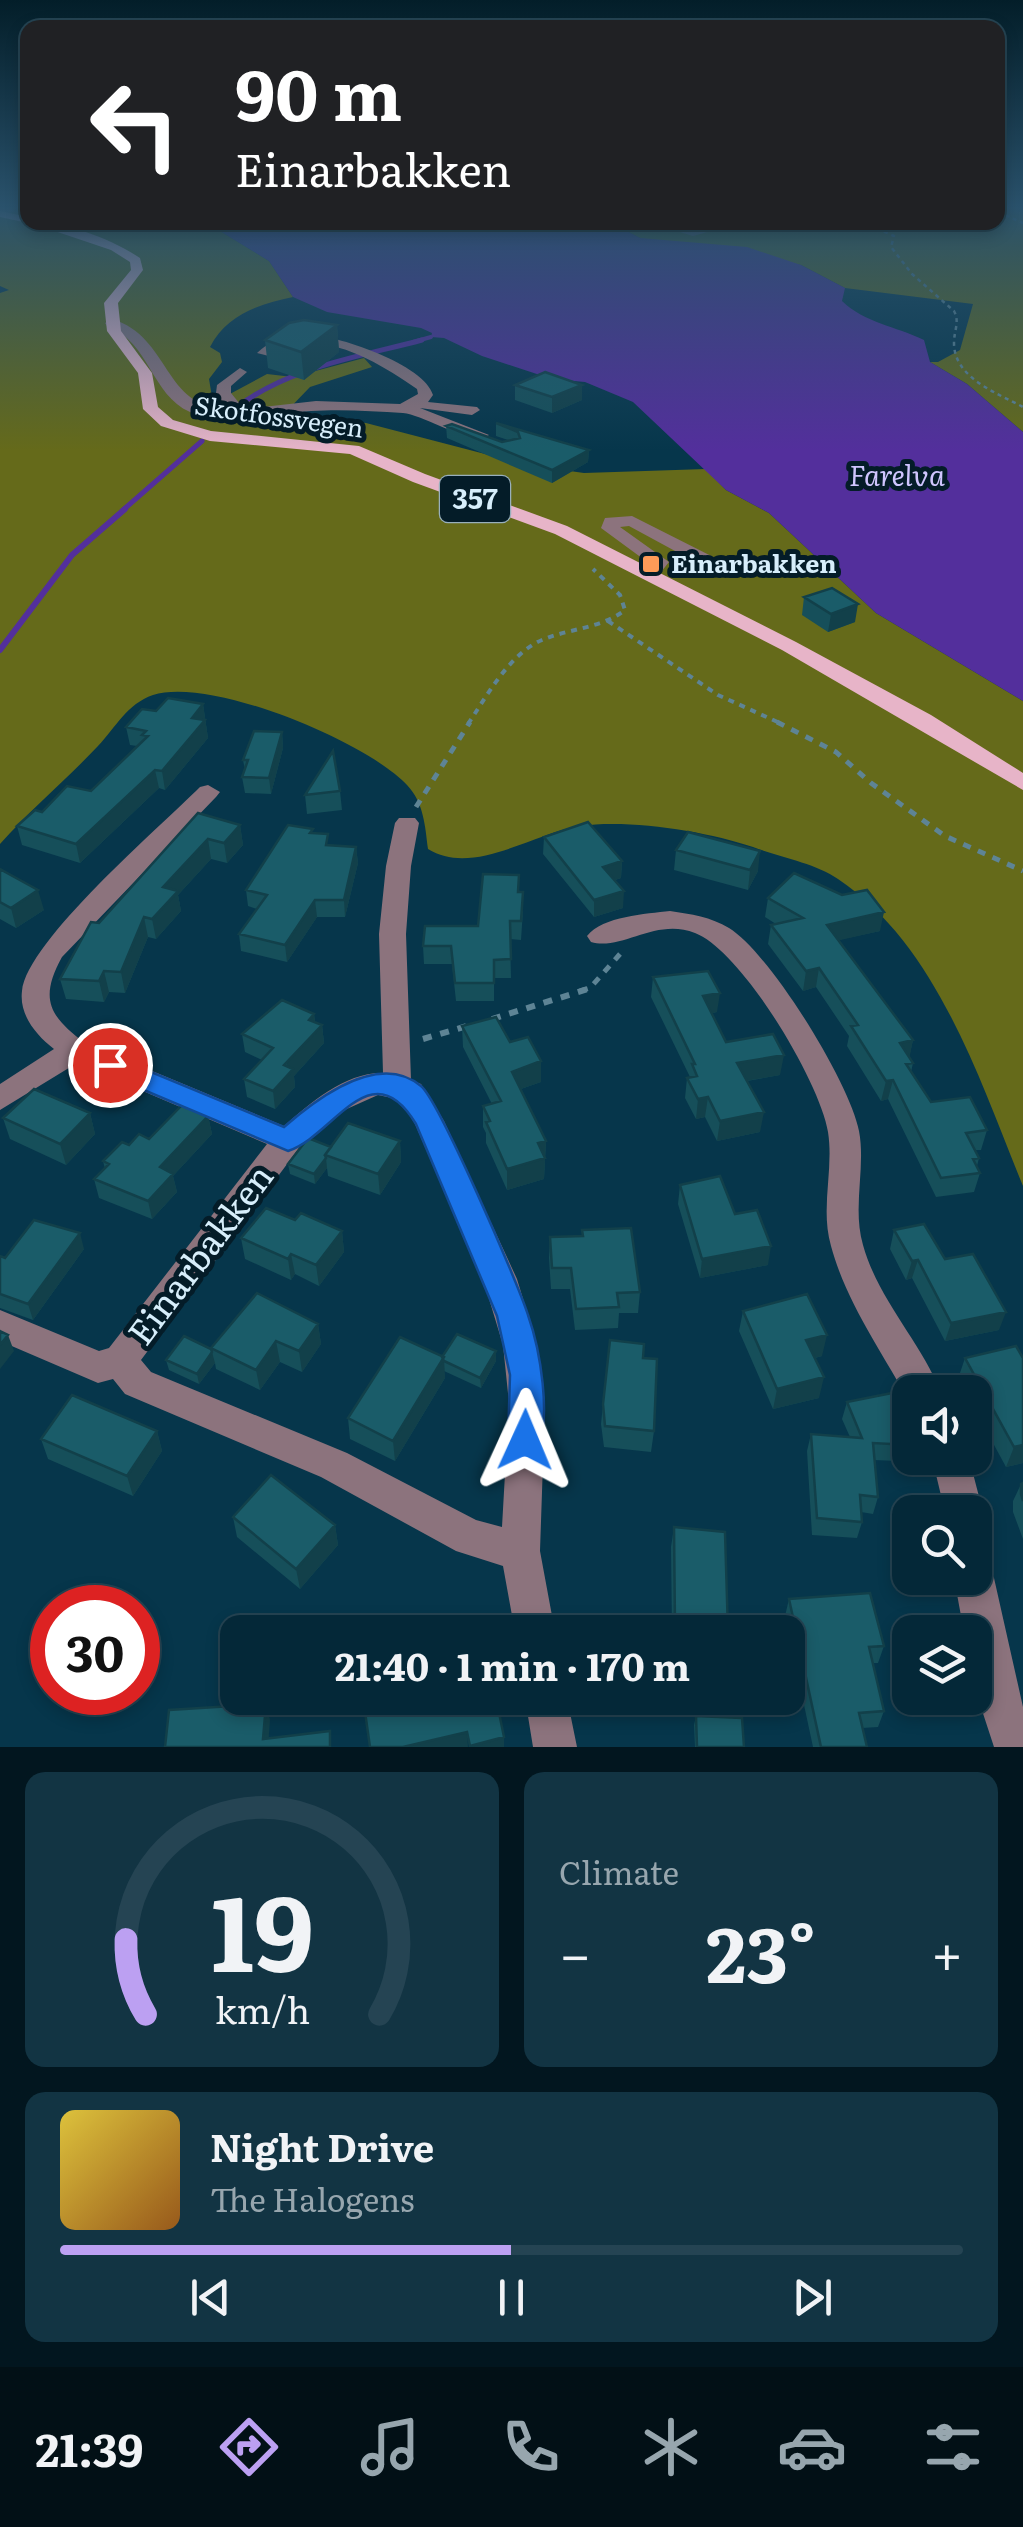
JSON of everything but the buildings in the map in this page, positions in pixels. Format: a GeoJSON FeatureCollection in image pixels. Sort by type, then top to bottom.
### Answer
{"type":"FeatureCollection","features":[{"type":"Feature","properties":{"kind":"main road"},"geometry":{"type":"LineString","coordinates":[[112,323],[111,303],[123,288]]}},
{"type":"Feature","properties":{"kind":"main road","name":"Skotfossvegen"},"geometry":{"type":"LineString","coordinates":[[112,323],[145,373],[151,409],[167,424],[210,436],[353,450],[561,530],[650,573],[923,720],[1023,783]]}},
{"type":"Feature","properties":{"kind":"street"},"geometry":{"type":"LineString","coordinates":[[112,323],[134,332],[187,405],[208,413],[318,406],[472,410]]}},
{"type":"Feature","properties":{"kind":"street"},"geometry":{"type":"LineString","coordinates":[[264,353],[280,340],[324,338],[378,361],[424,387],[426,396],[410,406]]}},
{"type":"Feature","properties":{"kind":"street"},"geometry":{"type":"LineString","coordinates":[[239,413],[223,392],[224,386],[240,372]]}},
{"type":"Feature","properties":{"kind":"street"},"geometry":{"type":"LineString","coordinates":[[410,406],[501,443]]}},
{"type":"Feature","properties":{"kind":"street"},"geometry":{"type":"LineString","coordinates":[[650,573],[660,562],[610,528],[611,522],[632,521],[730,572]]}},
{"type":"Feature","properties":{"kind":"street","name":"Einarbakken"},"geometry":{"type":"LineString","coordinates":[[208,792],[86,914],[44,963],[36,979],[34,999],[38,1014],[59,1039],[75,1050],[288,1140]]}},
{"type":"Feature","properties":{"kind":"street"},"geometry":{"type":"LineString","coordinates":[[407,823],[394,939],[393,1003],[401,1054],[396,1086],[411,1092],[429,1122],[513,1316],[526,1375],[520,1552],[532,1615]]}},
{"type":"Feature","properties":{"kind":"street"},"geometry":{"type":"LineString","coordinates":[[612,932],[657,919],[693,922],[727,936],[741,948],[832,1096],[845,1134],[842,1216],[846,1244],[914,1375]]}},
{"type":"Feature","properties":{"kind":"street"},"geometry":{"type":"LineString","coordinates":[[0,1099],[75,1050]]}},
{"type":"Feature","properties":{"kind":"street","name":"Einarbakken"},"geometry":{"type":"LineString","coordinates":[[0,1325],[98,1367],[120,1361],[288,1140],[312,1116],[344,1095],[375,1084],[396,1086]]}},
{"type":"Feature","properties":{"kind":"street"},"geometry":{"type":"LineString","coordinates":[[120,1361],[138,1383],[152,1390],[334,1465],[470,1538],[520,1552]]}},
{"type":"Feature","properties":{"kind":"street"},"geometry":{"type":"LineString","coordinates":[[977,1595],[997,1694],[1016,1747]]}},
{"type":"Feature","properties":{"kind":"street"},"geometry":{"type":"LineString","coordinates":[[549,1715],[555,1747]]}},
{"type":"Feature","properties":{"kind":"path"},"geometry":{"type":"LineString","coordinates":[[924,288],[958,316],[953,344],[962,367],[980,383],[1023,407]]}},
{"type":"Feature","properties":{"kind":"path"},"geometry":{"type":"LineString","coordinates":[[407,823],[483,705],[526,650],[549,637],[620,615],[626,604],[580,559]]}},
{"type":"Feature","properties":{"kind":"path"},"geometry":{"type":"LineString","coordinates":[[608,621],[718,695],[836,752],[871,783],[945,836],[1023,870]]}},
{"type":"Feature","properties":{"kind":"path"},"geometry":{"type":"LineString","coordinates":[[424,1039],[590,988],[620,956],[612,932]]}},
{"type":"Feature","properties":{"kind":"green space"},"geometry":{"type":"Polygon","coordinates":[[[3,288],[287,288],[293,297],[245,312],[217,336],[210,347],[220,353],[222,362],[209,379],[212,397],[228,395],[267,374],[293,377],[364,358],[372,367],[310,387],[283,415],[366,423],[527,465],[584,473],[706,469],[726,490],[769,513],[876,613],[1023,701],[1023,1186],[972,1060],[929,977],[873,907],[829,873],[808,864],[713,836],[621,824],[562,830],[483,856],[446,856],[428,849],[425,823],[413,792],[387,768],[358,750],[248,704],[179,692],[153,695],[129,710],[0,844],[0,293],[9,290],[3,288]]]}},
{"type":"Feature","properties":{"kind":"green space"},"geometry":{"type":"Polygon","coordinates":[[[845,288],[1023,288],[1023,432],[967,384],[930,362],[960,350],[973,304],[845,288]]]}},
{"type":"Feature","properties":{"kind":"water","name":"Farelva"},"geometry":{"type":"Polygon","coordinates":[[[287,288],[845,288],[842,301],[870,319],[924,340],[930,362],[967,384],[1023,432],[1023,701],[876,613],[769,513],[726,490],[633,402],[585,382],[552,379],[482,356],[444,338],[431,337],[432,333],[421,328],[327,312],[293,297],[287,288]]]}},
{"type":"Feature","properties":{"kind":"waterway"},"geometry":{"type":"LineString","coordinates":[[413,342],[431,337]]}},
{"type":"Feature","properties":{"kind":"waterway"},"geometry":{"type":"LineString","coordinates":[[236,408],[301,373],[422,340]]}},
{"type":"Feature","properties":{"kind":"waterway"},"geometry":{"type":"LineString","coordinates":[[122,511],[202,441]]}},
{"type":"Feature","properties":{"kind":"waterway"},"geometry":{"type":"LineString","coordinates":[[0,650],[72,555],[125,509]]}},
{"type":"Feature","properties":{"kind":"place","name":"Einarbakken"},"geometry":{"type":"Point","coordinates":[651,564]}},
{"type":"Feature","properties":{"kind":"route"},"geometry":{"type":"LineString","coordinates":[[110,1065],[288,1140],[312,1116],[361,1088],[388,1084],[411,1092],[429,1122],[513,1316],[526,1375],[525,1440]]}}]}
